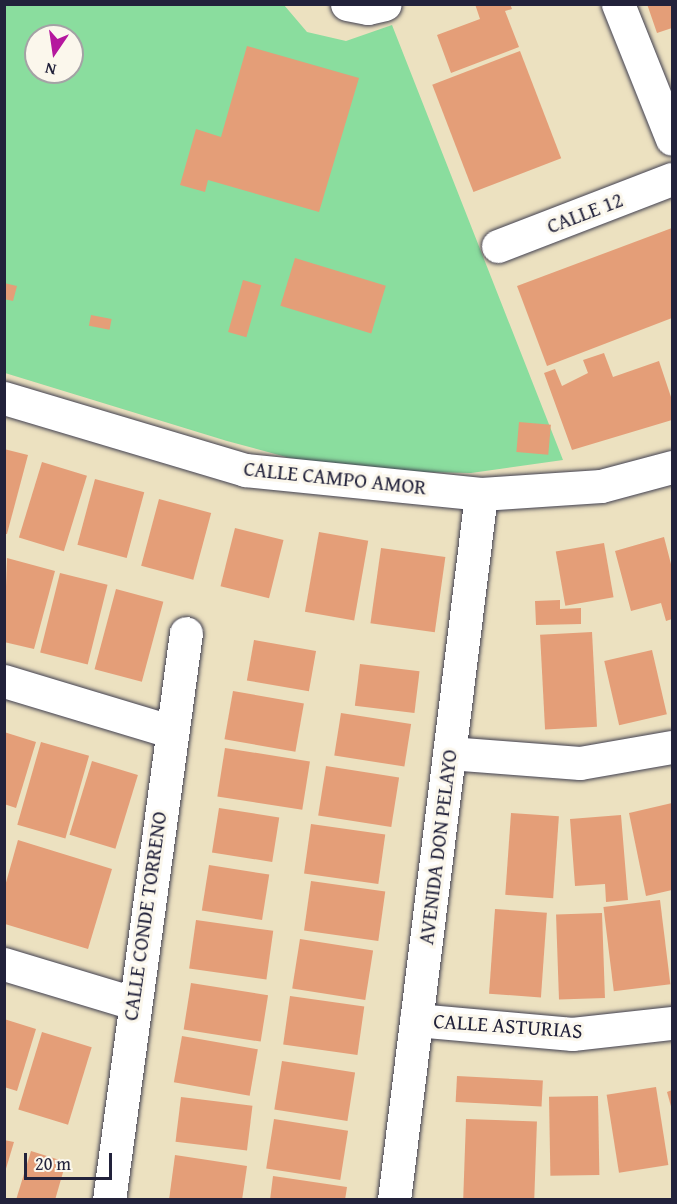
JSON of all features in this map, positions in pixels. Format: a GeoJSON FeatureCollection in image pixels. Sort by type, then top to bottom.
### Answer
{"type":"FeatureCollection","features":[{"type":"Feature","properties":{"kind":"street"},"geometry":{"type":"LineString","coordinates":[[347,4],[368,8],[385,4]]}},
{"type":"Feature","properties":{"kind":"street"},"geometry":{"type":"LineString","coordinates":[[618,4],[672,139]]}},
{"type":"Feature","properties":{"kind":"street","name":"CALLE 12"},"geometry":{"type":"LineString","coordinates":[[498,246],[672,179]]}},
{"type":"Feature","properties":{"kind":"street","name":"CALLE CAMPO AMOR"},"geometry":{"type":"LineString","coordinates":[[4,398],[245,470],[481,494],[601,486],[672,466]]}},
{"type":"Feature","properties":{"kind":"street","name":"AVENIDA DON PELAYO"},"geometry":{"type":"LineString","coordinates":[[394,1200],[481,494]]}},
{"type":"Feature","properties":{"kind":"street","name":"CALLE CONDE TORRENO"},"geometry":{"type":"LineString","coordinates":[[109,1200],[133,1003],[170,731],[186,633]]}},
{"type":"Feature","properties":{"kind":"street"},"geometry":{"type":"LineString","coordinates":[[4,681],[170,731]]}},
{"type":"Feature","properties":{"kind":"street"},"geometry":{"type":"LineString","coordinates":[[449,753],[580,763],[672,747]]}},
{"type":"Feature","properties":{"kind":"street"},"geometry":{"type":"LineString","coordinates":[[4,964],[133,1003]]}},
{"type":"Feature","properties":{"kind":"street","name":"CALLE ASTURIAS"},"geometry":{"type":"LineString","coordinates":[[416,1020],[572,1034],[672,1023]]}},
{"type":"Feature","properties":{"kind":"green space"},"geometry":{"type":"Polygon","coordinates":[[[5,5],[284,5],[307,32],[346,41],[392,25],[563,460],[471,473],[370,471],[290,458],[5,373],[5,5]]]}},
{"type":"Feature","properties":{"kind":"building"},"geometry":{"type":"Polygon","coordinates":[[[475,4],[510,4],[512,9],[505,11],[519,47],[451,73],[437,35],[480,19],[475,4]]]}},
{"type":"Feature","properties":{"kind":"building"},"geometry":{"type":"Polygon","coordinates":[[[647,4],[672,4],[672,28],[657,33],[647,4]]]}},
{"type":"Feature","properties":{"kind":"building"},"geometry":{"type":"Polygon","coordinates":[[[247,46],[359,78],[319,212],[208,180],[205,192],[180,185],[196,129],[221,137],[247,46]]]}},
{"type":"Feature","properties":{"kind":"building"},"geometry":{"type":"Polygon","coordinates":[[[520,51],[561,158],[473,192],[432,85],[520,51]]]}},
{"type":"Feature","properties":{"kind":"building"},"geometry":{"type":"Polygon","coordinates":[[[672,228],[672,318],[547,366],[517,286],[672,228]]]}},
{"type":"Feature","properties":{"kind":"building"},"geometry":{"type":"Polygon","coordinates":[[[295,258],[386,286],[371,334],[280,306],[295,258]]]}},
{"type":"Feature","properties":{"kind":"building"},"geometry":{"type":"Polygon","coordinates":[[[243,280],[261,285],[246,337],[228,332],[243,280]]]}},
{"type":"Feature","properties":{"kind":"building"},"geometry":{"type":"Polygon","coordinates":[[[4,283],[17,286],[13,301],[4,299],[4,283]]]}},
{"type":"Feature","properties":{"kind":"building"},"geometry":{"type":"Polygon","coordinates":[[[91,315],[112,319],[110,330],[89,326],[91,315]]]}},
{"type":"Feature","properties":{"kind":"building"},"geometry":{"type":"Polygon","coordinates":[[[604,353],[613,377],[659,361],[672,400],[672,420],[572,450],[544,373],[555,369],[562,386],[588,373],[583,360],[604,353]]]}},
{"type":"Feature","properties":{"kind":"building"},"geometry":{"type":"Polygon","coordinates":[[[519,422],[551,425],[548,455],[516,452],[519,422]]]}},
{"type":"Feature","properties":{"kind":"building"},"geometry":{"type":"Polygon","coordinates":[[[4,449],[28,455],[7,534],[4,534],[4,449]]]}},
{"type":"Feature","properties":{"kind":"building"},"geometry":{"type":"Polygon","coordinates":[[[42,462],[87,476],[64,551],[19,538],[42,462]]]}},
{"type":"Feature","properties":{"kind":"building"},"geometry":{"type":"Polygon","coordinates":[[[95,479],[144,492],[127,558],[77,545],[95,479]]]}},
{"type":"Feature","properties":{"kind":"building"},"geometry":{"type":"Polygon","coordinates":[[[159,499],[211,513],[193,580],[141,566],[159,499]]]}},
{"type":"Feature","properties":{"kind":"building"},"geometry":{"type":"Polygon","coordinates":[[[235,528],[284,540],[269,598],[220,586],[235,528]]]}},
{"type":"Feature","properties":{"kind":"building"},"geometry":{"type":"Polygon","coordinates":[[[319,532],[368,541],[354,620],[305,612],[319,532]]]}},
{"type":"Feature","properties":{"kind":"building"},"geometry":{"type":"Polygon","coordinates":[[[664,537],[672,568],[672,619],[666,621],[661,603],[631,611],[615,551],[664,537]]]}},
{"type":"Feature","properties":{"kind":"building"},"geometry":{"type":"Polygon","coordinates":[[[604,543],[614,597],[565,606],[556,552],[604,543]]]}},
{"type":"Feature","properties":{"kind":"building"},"geometry":{"type":"Polygon","coordinates":[[[381,548],[445,557],[435,632],[370,623],[381,548]]]}},
{"type":"Feature","properties":{"kind":"building"},"geometry":{"type":"Polygon","coordinates":[[[7,558],[55,571],[34,649],[4,642],[7,558]]]}},
{"type":"Feature","properties":{"kind":"building"},"geometry":{"type":"Polygon","coordinates":[[[60,573],[108,585],[88,664],[40,653],[60,573]]]}},
{"type":"Feature","properties":{"kind":"building"},"geometry":{"type":"Polygon","coordinates":[[[116,589],[163,602],[142,682],[95,669],[116,589]]]}},
{"type":"Feature","properties":{"kind":"building"},"geometry":{"type":"Polygon","coordinates":[[[560,600],[560,609],[581,608],[581,624],[536,625],[535,601],[560,600]]]}},
{"type":"Feature","properties":{"kind":"building"},"geometry":{"type":"Polygon","coordinates":[[[592,632],[597,727],[545,730],[540,635],[592,632]]]}},
{"type":"Feature","properties":{"kind":"building"},"geometry":{"type":"Polygon","coordinates":[[[254,640],[316,651],[309,691],[247,680],[254,640]]]}},
{"type":"Feature","properties":{"kind":"building"},"geometry":{"type":"Polygon","coordinates":[[[652,650],[667,714],[619,725],[604,661],[652,650]]]}},
{"type":"Feature","properties":{"kind":"building"},"geometry":{"type":"Polygon","coordinates":[[[360,664],[420,671],[414,713],[355,706],[360,664]]]}},
{"type":"Feature","properties":{"kind":"building"},"geometry":{"type":"Polygon","coordinates":[[[233,691],[304,704],[295,752],[224,739],[233,691]]]}},
{"type":"Feature","properties":{"kind":"building"},"geometry":{"type":"Polygon","coordinates":[[[341,713],[411,724],[404,767],[334,755],[341,713]]]}},
{"type":"Feature","properties":{"kind":"building"},"geometry":{"type":"Polygon","coordinates":[[[4,732],[36,742],[16,808],[4,804],[4,732]]]}},
{"type":"Feature","properties":{"kind":"building"},"geometry":{"type":"Polygon","coordinates":[[[41,742],[89,756],[65,838],[17,825],[41,742]]]}},
{"type":"Feature","properties":{"kind":"building"},"geometry":{"type":"Polygon","coordinates":[[[225,748],[310,761],[302,810],[217,796],[225,748]]]}},
{"type":"Feature","properties":{"kind":"building"},"geometry":{"type":"Polygon","coordinates":[[[92,761],[138,775],[115,849],[69,835],[92,761]]]}},
{"type":"Feature","properties":{"kind":"building"},"geometry":{"type":"Polygon","coordinates":[[[326,766],[399,778],[391,827],[318,815],[326,766]]]}},
{"type":"Feature","properties":{"kind":"building"},"geometry":{"type":"Polygon","coordinates":[[[672,803],[672,890],[646,896],[629,813],[672,803]]]}},
{"type":"Feature","properties":{"kind":"building"},"geometry":{"type":"Polygon","coordinates":[[[219,808],[279,818],[272,862],[212,852],[219,808]]]}},
{"type":"Feature","properties":{"kind":"building"},"geometry":{"type":"Polygon","coordinates":[[[511,813],[559,816],[553,898],[505,895],[511,813]]]}},
{"type":"Feature","properties":{"kind":"building"},"geometry":{"type":"Polygon","coordinates":[[[621,815],[628,900],[606,902],[605,884],[575,886],[570,819],[621,815]]]}},
{"type":"Feature","properties":{"kind":"building"},"geometry":{"type":"Polygon","coordinates":[[[311,824],[385,834],[378,884],[304,874],[311,824]]]}},
{"type":"Feature","properties":{"kind":"building"},"geometry":{"type":"Polygon","coordinates":[[[18,840],[112,869],[88,949],[5,924],[5,886],[18,840]]]}},
{"type":"Feature","properties":{"kind":"building"},"geometry":{"type":"Polygon","coordinates":[[[209,865],[269,875],[262,920],[202,910],[209,865]]]}},
{"type":"Feature","properties":{"kind":"building"},"geometry":{"type":"Polygon","coordinates":[[[311,881],[385,891],[378,941],[304,931],[311,881]]]}},
{"type":"Feature","properties":{"kind":"building"},"geometry":{"type":"Polygon","coordinates":[[[660,900],[670,984],[614,991],[603,907],[660,900]]]}},
{"type":"Feature","properties":{"kind":"building"},"geometry":{"type":"Polygon","coordinates":[[[495,909],[547,913],[541,997],[489,994],[495,909]]]}},
{"type":"Feature","properties":{"kind":"building"},"geometry":{"type":"Polygon","coordinates":[[[602,913],[605,998],[559,1000],[556,915],[602,913]]]}},
{"type":"Feature","properties":{"kind":"building"},"geometry":{"type":"Polygon","coordinates":[[[196,920],[273,931],[266,979],[189,969],[196,920]]]}},
{"type":"Feature","properties":{"kind":"building"},"geometry":{"type":"Polygon","coordinates":[[[300,939],[373,951],[365,1000],[292,988],[300,939]]]}},
{"type":"Feature","properties":{"kind":"building"},"geometry":{"type":"Polygon","coordinates":[[[191,983],[268,995],[261,1042],[184,1029],[191,983]]]}},
{"type":"Feature","properties":{"kind":"building"},"geometry":{"type":"Polygon","coordinates":[[[290,996],[364,1006],[357,1055],[283,1045],[290,996]]]}},
{"type":"Feature","properties":{"kind":"building"},"geometry":{"type":"Polygon","coordinates":[[[4,1019],[36,1029],[17,1091],[4,1087],[4,1019]]]}},
{"type":"Feature","properties":{"kind":"building"},"geometry":{"type":"Polygon","coordinates":[[[42,1032],[92,1047],[68,1125],[18,1109],[42,1032]]]}},
{"type":"Feature","properties":{"kind":"building"},"geometry":{"type":"Polygon","coordinates":[[[182,1036],[258,1049],[250,1096],[174,1082],[182,1036]]]}},
{"type":"Feature","properties":{"kind":"building"},"geometry":{"type":"Polygon","coordinates":[[[282,1061],[355,1073],[347,1121],[274,1109],[282,1061]]]}},
{"type":"Feature","properties":{"kind":"building"},"geometry":{"type":"Polygon","coordinates":[[[457,1076],[543,1081],[542,1106],[456,1102],[457,1076]]]}},
{"type":"Feature","properties":{"kind":"building"},"geometry":{"type":"Polygon","coordinates":[[[656,1087],[668,1165],[619,1173],[607,1095],[656,1087]]]}},
{"type":"Feature","properties":{"kind":"building"},"geometry":{"type":"Polygon","coordinates":[[[672,1090],[672,1110],[667,1092],[672,1090]]]}},
{"type":"Feature","properties":{"kind":"building"},"geometry":{"type":"Polygon","coordinates":[[[598,1096],[599,1175],[550,1176],[549,1097],[598,1096]]]}},
{"type":"Feature","properties":{"kind":"building"},"geometry":{"type":"Polygon","coordinates":[[[181,1097],[252,1106],[247,1150],[176,1142],[181,1097]]]}},
{"type":"Feature","properties":{"kind":"building"},"geometry":{"type":"Polygon","coordinates":[[[274,1119],[348,1131],[340,1180],[266,1168],[274,1119]]]}},
{"type":"Feature","properties":{"kind":"building"},"geometry":{"type":"Polygon","coordinates":[[[466,1119],[537,1121],[534,1200],[463,1200],[466,1119]]]}},
{"type":"Feature","properties":{"kind":"building"},"geometry":{"type":"Polygon","coordinates":[[[4,1140],[14,1142],[5,1172],[4,1172],[4,1140]]]}},
{"type":"Feature","properties":{"kind":"building"},"geometry":{"type":"Polygon","coordinates":[[[31,1151],[66,1162],[55,1200],[16,1200],[31,1151]]]}},
{"type":"Feature","properties":{"kind":"building"},"geometry":{"type":"Polygon","coordinates":[[[175,1155],[247,1166],[242,1200],[169,1200],[175,1155]]]}},
{"type":"Feature","properties":{"kind":"building"},"geometry":{"type":"Polygon","coordinates":[[[273,1176],[347,1187],[345,1200],[270,1200],[273,1176]]]}}]}
